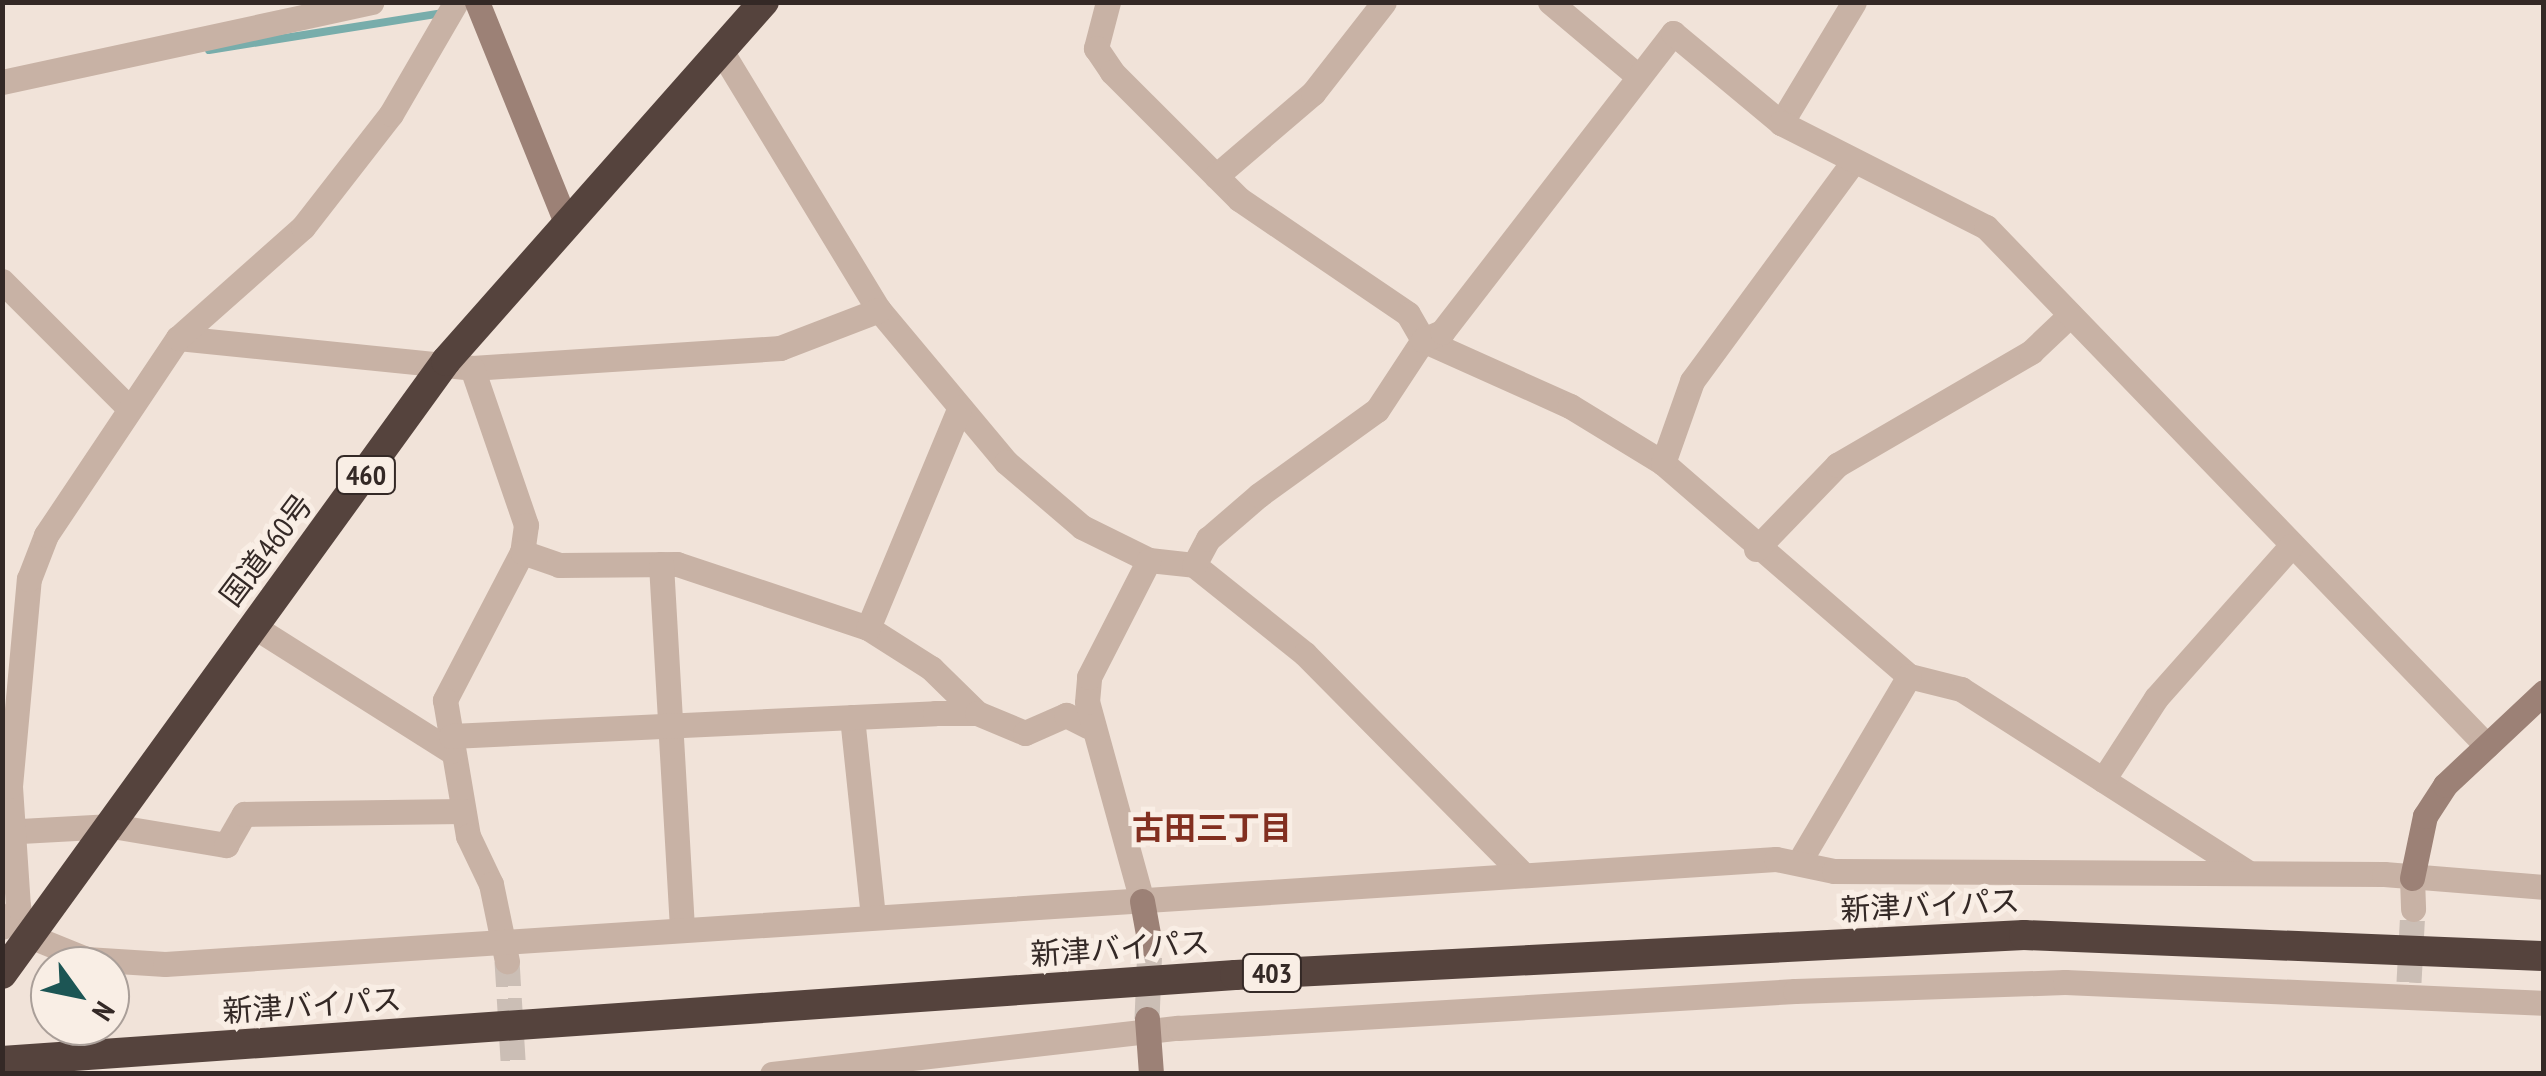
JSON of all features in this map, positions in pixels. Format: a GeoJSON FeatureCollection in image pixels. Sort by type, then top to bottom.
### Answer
{"type":"FeatureCollection","features":[{"type":"Feature","properties":{"kind":"highway","name":"国道460号"},"geometry":{"type":"LineString","coordinates":[[2,974],[252,626],[459,365],[566,222],[764,2]]}},
{"type":"Feature","properties":{"kind":"highway","name":"新津バイパス"},"geometry":{"type":"LineString","coordinates":[[2,1061],[1235,974],[2024,935],[2544,956]]}},
{"type":"Feature","properties":{"kind":"street"},"geometry":{"type":"LineString","coordinates":[[2,82],[371,2]]}},
{"type":"Feature","properties":{"kind":"street"},"geometry":{"type":"LineString","coordinates":[[2,926],[18,907],[9,832],[10,786],[29,579],[46,535],[178,338],[303,226],[391,114],[456,2]]}},
{"type":"Feature","properties":{"kind":"street"},"geometry":{"type":"LineString","coordinates":[[477,2],[566,222]]}},
{"type":"Feature","properties":{"kind":"street"},"geometry":{"type":"LineString","coordinates":[[1108,2],[1096,48],[1216,176],[1408,314],[1424,340],[1570,406],[1663,463],[1756,548],[1909,676],[1962,689],[2247,872]]}},
{"type":"Feature","properties":{"kind":"street"},"geometry":{"type":"LineString","coordinates":[[1216,176],[1313,94],[1384,2]]}},
{"type":"Feature","properties":{"kind":"street"},"geometry":{"type":"LineString","coordinates":[[1550,2],[1639,77]]}},
{"type":"Feature","properties":{"kind":"street"},"geometry":{"type":"LineString","coordinates":[[1781,123],[1854,2]]}},
{"type":"Feature","properties":{"kind":"street"},"geometry":{"type":"LineString","coordinates":[[1194,565],[1208,540],[1259,495],[1377,410],[1424,340],[1442,332],[1673,33],[1781,123],[1986,227],[2487,746]]}},
{"type":"Feature","properties":{"kind":"street"},"geometry":{"type":"LineString","coordinates":[[720,49],[880,310],[960,407],[1082,527],[1149,560],[1194,565],[1305,654],[1520,871]]}},
{"type":"Feature","properties":{"kind":"street"},"geometry":{"type":"LineString","coordinates":[[1663,463],[1692,382],[1768,290],[1853,162]]}},
{"type":"Feature","properties":{"kind":"street"},"geometry":{"type":"LineString","coordinates":[[2,281],[128,408]]}},
{"type":"Feature","properties":{"kind":"street"},"geometry":{"type":"LineString","coordinates":[[178,338],[459,365],[780,348],[880,310]]}},
{"type":"Feature","properties":{"kind":"street"},"geometry":{"type":"LineString","coordinates":[[1756,548],[1838,465],[2031,352],[2070,315]]}},
{"type":"Feature","properties":{"kind":"street"},"geometry":{"type":"LineString","coordinates":[[459,365],[526,525],[522,552],[444,700],[463,811],[505,948]]}},
{"type":"Feature","properties":{"kind":"street"},"geometry":{"type":"LineString","coordinates":[[868,628],[960,407]]}},
{"type":"Feature","properties":{"kind":"street"},"geometry":{"type":"LineString","coordinates":[[2103,780],[2156,698],[2292,546]]}},
{"type":"Feature","properties":{"kind":"street"},"geometry":{"type":"LineString","coordinates":[[522,552],[559,564],[661,564],[868,628],[931,668],[977,713],[1025,733],[1066,715],[1088,726]]}},
{"type":"Feature","properties":{"kind":"street"},"geometry":{"type":"LineString","coordinates":[[1149,560],[1090,678],[1088,726],[1142,902],[1150,945]]}},
{"type":"Feature","properties":{"kind":"street"},"geometry":{"type":"LineString","coordinates":[[661,564],[682,926]]}},
{"type":"Feature","properties":{"kind":"street"},"geometry":{"type":"LineString","coordinates":[[252,626],[451,744],[672,726],[977,713]]}},
{"type":"Feature","properties":{"kind":"street"},"geometry":{"type":"LineString","coordinates":[[1799,862],[1909,676]]}},
{"type":"Feature","properties":{"kind":"street"},"geometry":{"type":"LineString","coordinates":[[2413,910],[2412,878],[2425,816],[2487,746],[2544,692]]}},
{"type":"Feature","properties":{"kind":"street"},"geometry":{"type":"LineString","coordinates":[[852,717],[873,916]]}},
{"type":"Feature","properties":{"kind":"street"},"geometry":{"type":"LineString","coordinates":[[9,832],[112,826],[226,845],[244,814],[463,811]]}},
{"type":"Feature","properties":{"kind":"street"},"geometry":{"type":"LineString","coordinates":[[32,937],[86,959],[165,964],[505,948],[682,926],[1142,902],[1520,871],[1799,862],[1834,871],[2247,872],[2544,887]]}},
{"type":"Feature","properties":{"kind":"street"},"geometry":{"type":"LineString","coordinates":[[772,1074],[1149,1026],[2065,982],[2408,990],[2544,1004]]}},
{"type":"Feature","properties":{"kind":"street"},"geometry":{"type":"LineString","coordinates":[[1149,1026],[1151,1074]]}},
{"type":"Feature","properties":{"kind":"waterway"},"geometry":{"type":"LineString","coordinates":[[209,50],[442,13]]}},
{"type":"Feature","properties":{"kind":"tunnel"},"geometry":{"type":"LineString","coordinates":[[2409,982],[2413,909]]}},
{"type":"Feature","properties":{"kind":"tunnel"},"geometry":{"type":"LineString","coordinates":[[1147,1019],[1150,945]]}},
{"type":"Feature","properties":{"kind":"tunnel"},"geometry":{"type":"LineString","coordinates":[[507,961],[514,1074]]}},
{"type":"Feature","properties":{"kind":"district","name":"古田三丁目"},"geometry":{"type":"Point","coordinates":[1212,827]}}]}
